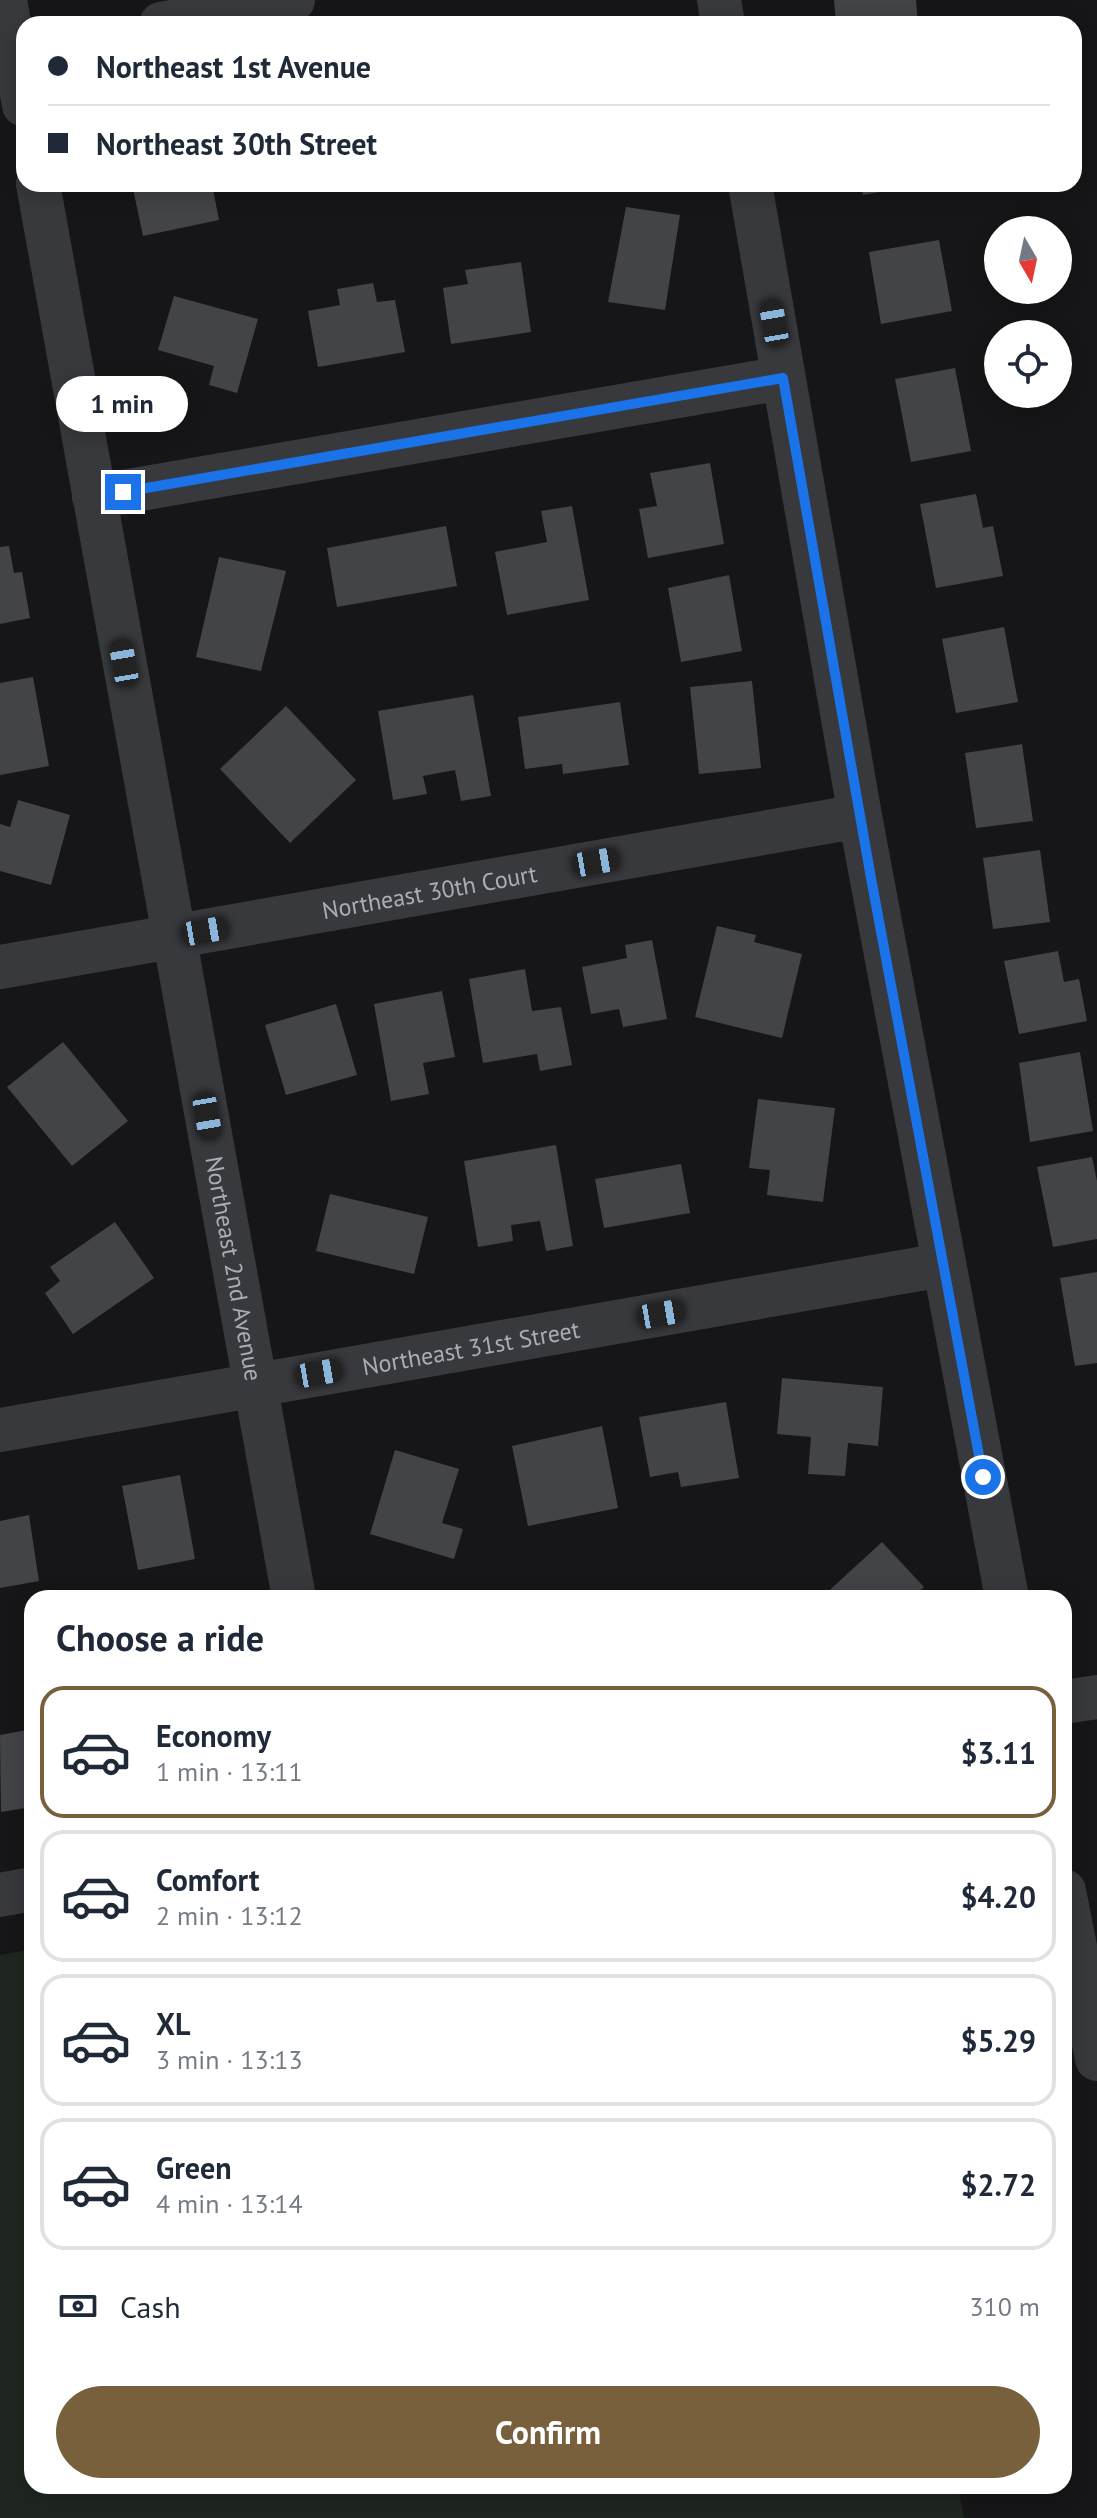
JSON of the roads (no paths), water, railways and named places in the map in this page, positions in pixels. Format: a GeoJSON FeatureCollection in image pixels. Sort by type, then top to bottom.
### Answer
{"type":"FeatureCollection","features":[{"type":"Feature","properties":{"kind":"street"},"geometry":{"type":"LineString","coordinates":[[5,0],[13,51]]}},
{"type":"Feature","properties":{"kind":"street"},"geometry":{"type":"LineString","coordinates":[[205,16],[293,0]]}},
{"type":"Feature","properties":{"kind":"street","name":"Northeast 2nd Avenue"},"geometry":{"type":"LineString","coordinates":[[39,192],[293,1590]]}},
{"type":"Feature","properties":{"kind":"street"},"geometry":{"type":"LineString","coordinates":[[751,192],[860,816],[1005,1590]]}},
{"type":"Feature","properties":{"kind":"street"},"geometry":{"type":"LineString","coordinates":[[94,497],[783,378]]}},
{"type":"Feature","properties":{"kind":"street","name":"Northeast 30th Court"},"geometry":{"type":"LineString","coordinates":[[0,967],[860,816]]}},
{"type":"Feature","properties":{"kind":"street","name":"Northeast 31st Street"},"geometry":{"type":"LineString","coordinates":[[0,1430],[942,1265]]}},
{"type":"Feature","properties":{"kind":"street"},"geometry":{"type":"LineString","coordinates":[[1072,1701],[1097,1697]]}},
{"type":"Feature","properties":{"kind":"street"},"geometry":{"type":"LineString","coordinates":[[0,1895],[24,1890]]}},
{"type":"Feature","properties":{"kind":"street"},"geometry":{"type":"LineString","coordinates":[[1072,1932],[1097,2059]]}}]}
